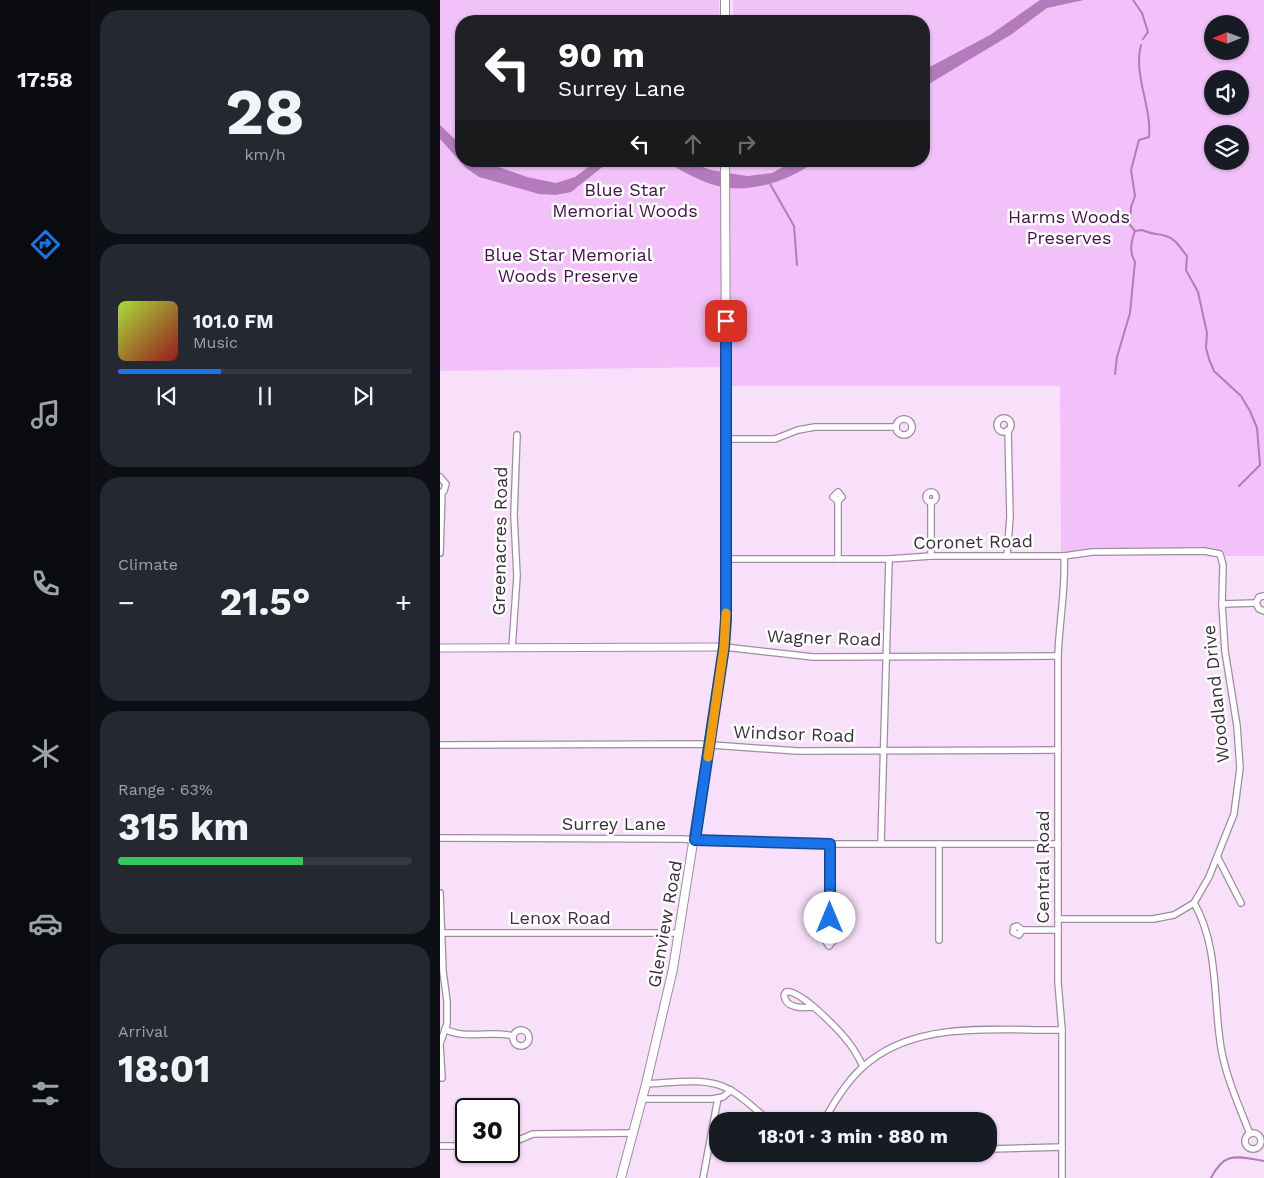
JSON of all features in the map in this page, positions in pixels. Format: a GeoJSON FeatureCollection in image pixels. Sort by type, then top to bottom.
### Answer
{"type":"FeatureCollection","features":[{"type":"Feature","properties":{"kind":"main road"},"geometry":{"type":"LineString","coordinates":[[725,0],[725,15]]}},
{"type":"Feature","properties":{"kind":"main road","name":"Glenview Road"},"geometry":{"type":"LineString","coordinates":[[621,1178],[646,1084],[679,933],[724,647],[726,560],[725,167]]}},
{"type":"Feature","properties":{"kind":"street"},"geometry":{"type":"LineString","coordinates":[[726,439],[775,439],[798,430],[815,427],[896,427]]}},
{"type":"Feature","properties":{"kind":"street"},"geometry":{"type":"LineString","coordinates":[[1007,556],[1010,517],[1008,430]]}},
{"type":"Feature","properties":{"kind":"street","name":"Greenacres Road"},"geometry":{"type":"LineString","coordinates":[[512,648],[516,576],[514,515],[517,435]]}},
{"type":"Feature","properties":{"kind":"street"},"geometry":{"type":"LineString","coordinates":[[440,477],[446,484],[441,493],[440,553]]}},
{"type":"Feature","properties":{"kind":"street"},"geometry":{"type":"LineString","coordinates":[[838,501],[838,559]]}},
{"type":"Feature","properties":{"kind":"street"},"geometry":{"type":"LineString","coordinates":[[931,502],[931,556]]}},
{"type":"Feature","properties":{"kind":"street","name":"Coronet Road"},"geometry":{"type":"LineString","coordinates":[[726,560],[889,560],[931,556],[1064,556],[1092,552],[1204,551],[1220,554]]}},
{"type":"Feature","properties":{"kind":"street","name":"Woodland Drive"},"geometry":{"type":"LineString","coordinates":[[1058,919],[1152,919],[1174,915],[1194,903],[1218,858],[1234,814],[1240,768],[1237,726],[1225,653],[1222,604],[1223,565],[1220,554]]}},
{"type":"Feature","properties":{"kind":"street","name":"Central Road"},"geometry":{"type":"LineString","coordinates":[[1062,1178],[1062,1030],[1058,982],[1058,656],[1059,617],[1065,578],[1064,556]]}},
{"type":"Feature","properties":{"kind":"street"},"geometry":{"type":"LineString","coordinates":[[881,843],[888,656],[889,560]]}},
{"type":"Feature","properties":{"kind":"street"},"geometry":{"type":"LineString","coordinates":[[1256,603],[1259,597],[1264,596]]}},
{"type":"Feature","properties":{"kind":"street"},"geometry":{"type":"LineString","coordinates":[[1222,604],[1256,603]]}},
{"type":"Feature","properties":{"kind":"street"},"geometry":{"type":"LineString","coordinates":[[1256,603],[1259,609],[1264,611]]}},
{"type":"Feature","properties":{"kind":"street","name":"Wagner Road"},"geometry":{"type":"LineString","coordinates":[[440,648],[724,647],[813,657],[1058,656]]}},
{"type":"Feature","properties":{"kind":"street","name":"Windsor Road"},"geometry":{"type":"LineString","coordinates":[[440,745],[710,745],[783,750],[883,751],[1058,750]]}},
{"type":"Feature","properties":{"kind":"street","name":"Surrey Lane"},"geometry":{"type":"LineString","coordinates":[[440,838],[695,840],[830,844],[1058,844]]}},
{"type":"Feature","properties":{"kind":"street"},"geometry":{"type":"LineString","coordinates":[[830,844],[830,936]]}},
{"type":"Feature","properties":{"kind":"street"},"geometry":{"type":"LineString","coordinates":[[939,844],[939,940]]}},
{"type":"Feature","properties":{"kind":"street"},"geometry":{"type":"LineString","coordinates":[[1218,858],[1241,903]]}},
{"type":"Feature","properties":{"kind":"street"},"geometry":{"type":"LineString","coordinates":[[440,893],[442,971],[447,1002],[445,1029],[440,1044],[442,1078]]}},
{"type":"Feature","properties":{"kind":"street"},"geometry":{"type":"LineString","coordinates":[[1194,903],[1204,926],[1211,952],[1224,1061],[1250,1134]]}},
{"type":"Feature","properties":{"kind":"street"},"geometry":{"type":"LineString","coordinates":[[1022,930],[1058,930]]}},
{"type":"Feature","properties":{"kind":"street","name":"Lenox Road"},"geometry":{"type":"LineString","coordinates":[[441,932],[679,933]]}},
{"type":"Feature","properties":{"kind":"street"},"geometry":{"type":"LineString","coordinates":[[814,1007],[792,1006],[786,1002],[784,995],[786,992],[793,992],[814,1007],[847,1040],[863,1066]]}},
{"type":"Feature","properties":{"kind":"street"},"geometry":{"type":"LineString","coordinates":[[445,1029],[456,1033],[499,1033],[513,1036]]}},
{"type":"Feature","properties":{"kind":"street"},"geometry":{"type":"LineString","coordinates":[[829,1112],[839,1095],[863,1066],[883,1053],[927,1036],[957,1032],[1062,1030]]}},
{"type":"Feature","properties":{"kind":"street"},"geometry":{"type":"LineString","coordinates":[[646,1084],[706,1083],[719,1085],[731,1090],[759,1112]]}},
{"type":"Feature","properties":{"kind":"street"},"geometry":{"type":"LineString","coordinates":[[642,1098],[718,1098],[731,1090]]}},
{"type":"Feature","properties":{"kind":"street"},"geometry":{"type":"LineString","coordinates":[[703,1178],[718,1098]]}},
{"type":"Feature","properties":{"kind":"street"},"geometry":{"type":"LineString","coordinates":[[520,1139],[533,1134],[633,1133]]}},
{"type":"Feature","properties":{"kind":"street"},"geometry":{"type":"LineString","coordinates":[[440,1146],[455,1146]]}},
{"type":"Feature","properties":{"kind":"street"},"geometry":{"type":"LineString","coordinates":[[997,1149],[1062,1147]]}},
{"type":"Feature","properties":{"kind":"green space","name":"Blue Star Memorial Woods Preserve"},"geometry":{"type":"Polygon","coordinates":[[[440,0],[719,0],[720,15],[455,15],[455,167],[721,167],[721,367],[440,371],[440,0]]]}},
{"type":"Feature","properties":{"kind":"green space","name":"Harms Woods Preserves"},"geometry":{"type":"Polygon","coordinates":[[[733,0],[1264,0],[1264,556],[1225,556],[1224,551],[1205,548],[1092,550],[1061,553],[1060,386],[729,386],[729,167],[930,167],[930,15],[733,15],[733,0]]]}},
{"type":"Feature","properties":{"kind":"shaded area"},"geometry":{"type":"Polygon","coordinates":[[[1040,0],[1084,0],[1047,8],[1012,34],[930,83],[930,67],[990,35],[1040,0]]]}},
{"type":"Feature","properties":{"kind":"shaded area"},"geometry":{"type":"Polygon","coordinates":[[[440,125],[455,139],[455,156],[440,139],[440,125]]]}},
{"type":"Feature","properties":{"kind":"shaded area"},"geometry":{"type":"Polygon","coordinates":[[[499,167],[527,177],[556,183],[575,177],[588,167],[602,167],[571,192],[556,195],[539,194],[479,177],[466,168],[499,167]]]}},
{"type":"Feature","properties":{"kind":"shaded area"},"geometry":{"type":"Polygon","coordinates":[[[676,167],[703,167],[747,176],[772,173],[783,167],[807,167],[782,180],[756,187],[743,188],[718,186],[676,167]]]}},
{"type":"Feature","properties":{"kind":"waterway"},"geometry":{"type":"LineString","coordinates":[[1133,0],[1142,13],[1148,32],[1143,39]]}},
{"type":"Feature","properties":{"kind":"waterway"},"geometry":{"type":"LineString","coordinates":[[1141,45],[1139,68],[1148,114],[1149,137],[1139,140],[1131,170],[1135,196],[1131,207],[1130,225],[1135,231],[1142,230],[1169,237],[1178,244],[1187,256],[1186,270],[1198,292],[1207,333],[1206,348],[1209,359],[1214,371],[1241,396],[1257,428],[1260,465],[1239,486]]}},
{"type":"Feature","properties":{"kind":"waterway"},"geometry":{"type":"LineString","coordinates":[[769,182],[794,226],[797,265]]}},
{"type":"Feature","properties":{"kind":"waterway"},"geometry":{"type":"LineString","coordinates":[[1115,374],[1117,357],[1130,313],[1135,262],[1131,247],[1135,231]]}},
{"type":"Feature","properties":{"kind":"waterway"},"geometry":{"type":"LineString","coordinates":[[1211,1178],[1216,1169],[1227,1159],[1239,1157],[1264,1161]]}},
{"type":"Feature","properties":{"kind":"slow traffic"},"geometry":{"type":"LineString","coordinates":[[708,757],[724,647],[726,613]]}},
{"type":"Feature","properties":{"kind":"route"},"geometry":{"type":"LineString","coordinates":[[726,321],[726,619],[724,647],[695,840],[706,842],[830,844],[830,918]]}},
{"type":"Feature","properties":{"kind":"park label","name":"Blue Star Memorial Woods"},"geometry":{"type":"Point","coordinates":[625,200]}}]}
